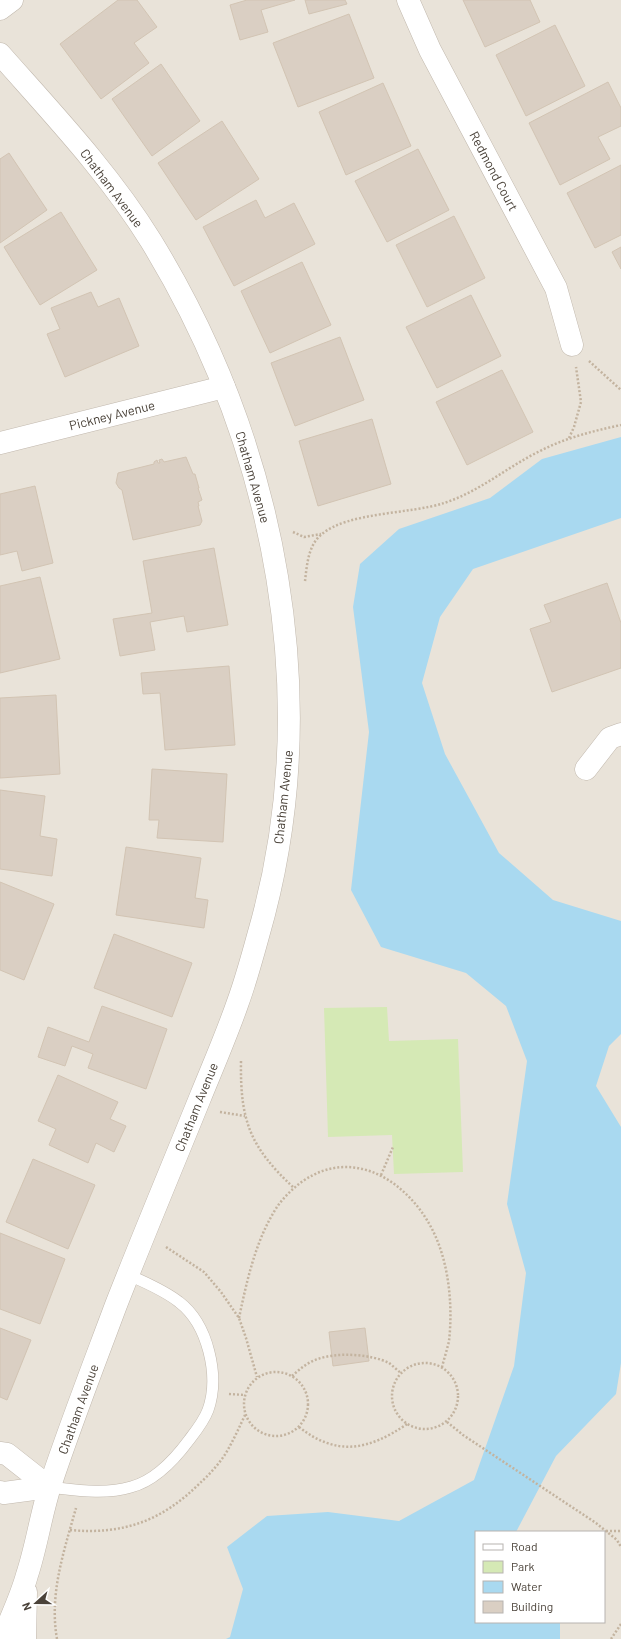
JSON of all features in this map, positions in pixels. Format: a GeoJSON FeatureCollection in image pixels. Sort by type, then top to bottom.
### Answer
{"type":"FeatureCollection","features":[{"type":"Feature","properties":{"kind":"street"},"geometry":{"type":"LineString","coordinates":[[0,9],[12,0]]}},
{"type":"Feature","properties":{"kind":"street","name":"Redmond Court"},"geometry":{"type":"LineString","coordinates":[[408,0],[430,50],[556,288],[572,345]]}},
{"type":"Feature","properties":{"kind":"street","name":"Chatham Avenue"},"geometry":{"type":"LineString","coordinates":[[0,54],[102,170],[150,240],[192,315],[224,387],[263,507],[277,571],[287,654],[289,719],[286,787],[275,866],[260,932],[238,1002],[128,1275],[49,1487],[27,1577],[2,1639]]}},
{"type":"Feature","properties":{"kind":"street","name":"Pickney Avenue"},"geometry":{"type":"LineString","coordinates":[[0,443],[224,387]]}},
{"type":"Feature","properties":{"kind":"street"},"geometry":{"type":"LineString","coordinates":[[586,769],[610,738],[621,734]]}},
{"type":"Feature","properties":{"kind":"street"},"geometry":{"type":"LineString","coordinates":[[0,1453],[7,1454],[49,1487]]}},
{"type":"Feature","properties":{"kind":"street"},"geometry":{"type":"LineString","coordinates":[[0,1492],[4,1493],[49,1487]]}},
{"type":"Feature","properties":{"kind":"street","name":"Chatham Avenue"},"geometry":{"type":"LineString","coordinates":[[25,1639],[27,1577]]}},
{"type":"Feature","properties":{"kind":"lane"},"geometry":{"type":"LineString","coordinates":[[49,1487],[106,1492],[132,1487],[153,1476],[179,1453],[200,1425],[208,1410],[214,1372],[207,1343],[195,1319],[180,1302],[162,1290],[128,1275]]}},
{"type":"Feature","properties":{"kind":"path"},"geometry":{"type":"LineString","coordinates":[[572,345],[621,390]]}},
{"type":"Feature","properties":{"kind":"path"},"geometry":{"type":"LineString","coordinates":[[569,438],[574,427],[581,402],[572,345]]}},
{"type":"Feature","properties":{"kind":"path"},"geometry":{"type":"LineString","coordinates":[[293,532],[304,537],[321,534],[337,524],[443,504],[466,495],[540,451],[569,438],[621,425]]}},
{"type":"Feature","properties":{"kind":"path"},"geometry":{"type":"LineString","coordinates":[[305,581],[308,558],[312,548],[321,534]]}},
{"type":"Feature","properties":{"kind":"path"},"geometry":{"type":"LineString","coordinates":[[241,1060],[243,1107],[248,1124],[260,1151],[274,1169],[294,1188]]}},
{"type":"Feature","properties":{"kind":"path"},"geometry":{"type":"LineString","coordinates":[[220,1112],[245,1116]]}},
{"type":"Feature","properties":{"kind":"path"},"geometry":{"type":"LineString","coordinates":[[381,1175],[392,1147]]}},
{"type":"Feature","properties":{"kind":"path"},"geometry":{"type":"LineString","coordinates":[[239,1318],[245,1290],[264,1229],[278,1206],[294,1188],[311,1176],[328,1168],[346,1166],[365,1170],[381,1175],[409,1195],[421,1209],[434,1232],[443,1257],[448,1286],[450,1313],[448,1342],[442,1368]]}},
{"type":"Feature","properties":{"kind":"path"},"geometry":{"type":"LineString","coordinates":[[166,1247],[204,1272],[221,1292],[239,1318],[257,1377]]}},
{"type":"Feature","properties":{"kind":"path"},"geometry":{"type":"LineString","coordinates":[[292,1376],[303,1366],[318,1359],[331,1356],[374,1357],[390,1364],[401,1373]]}},
{"type":"Feature","properties":{"kind":"path"},"geometry":{"type":"LineString","coordinates":[[421,1363],[432,1363],[450,1374],[456,1383],[458,1404],[447,1422],[427,1430],[416,1429],[407,1424],[398,1416],[393,1406],[392,1394],[395,1383],[401,1373],[410,1366],[421,1363]]}},
{"type":"Feature","properties":{"kind":"path"},"geometry":{"type":"LineString","coordinates":[[277,1371],[288,1373],[292,1376],[304,1387],[308,1397],[308,1408],[305,1419],[299,1427],[290,1434],[269,1436],[259,1432],[245,1415],[245,1395],[249,1385],[257,1377],[266,1373],[277,1371]]}},
{"type":"Feature","properties":{"kind":"path"},"geometry":{"type":"LineString","coordinates":[[70,1530],[91,1532],[115,1530],[142,1523],[169,1509],[190,1493],[225,1455],[245,1415]]}},
{"type":"Feature","properties":{"kind":"path"},"geometry":{"type":"LineString","coordinates":[[447,1422],[606,1531],[621,1547]]}},
{"type":"Feature","properties":{"kind":"path"},"geometry":{"type":"LineString","coordinates":[[299,1427],[312,1438],[330,1444],[360,1446],[376,1442],[391,1435],[407,1424]]}},
{"type":"Feature","properties":{"kind":"path"},"geometry":{"type":"LineString","coordinates":[[58,1639],[54,1622],[59,1570],[81,1490]]}},
{"type":"Feature","properties":{"kind":"path"},"geometry":{"type":"LineString","coordinates":[[606,1531],[621,1531]]}},
{"type":"Feature","properties":{"kind":"path"},"geometry":{"type":"LineString","coordinates":[[611,1639],[621,1624]]}},
{"type":"Feature","properties":{"kind":"shaded area"},"geometry":{"type":"Polygon","coordinates":[[[0,0],[621,0],[621,1639],[0,1639],[0,0]]]}},
{"type":"Feature","properties":{"kind":"green space"},"geometry":{"type":"Polygon","coordinates":[[[387,1007],[389,1041],[458,1039],[463,1172],[394,1174],[392,1135],[328,1137],[324,1008],[387,1007]]]}},
{"type":"Feature","properties":{"kind":"water"},"geometry":{"type":"Polygon","coordinates":[[[621,437],[621,518],[473,569],[440,617],[422,683],[445,754],[499,853],[553,900],[621,921],[621,1034],[609,1046],[596,1086],[621,1127],[621,1363],[616,1394],[556,1456],[517,1531],[475,1531],[475,1623],[560,1623],[560,1639],[226,1639],[230,1637],[243,1589],[227,1547],[267,1516],[328,1512],[399,1521],[474,1480],[514,1366],[526,1273],[507,1204],[527,1061],[506,1006],[466,973],[381,947],[351,890],[369,732],[353,607],[360,564],[399,529],[490,498],[542,459],[621,437]]]}},
{"type":"Feature","properties":{"kind":"building"},"geometry":{"type":"Polygon","coordinates":[[[118,0],[137,0],[157,27],[134,43],[149,63],[101,99],[60,44],[118,0]]]}},
{"type":"Feature","properties":{"kind":"building"},"geometry":{"type":"Polygon","coordinates":[[[247,0],[295,0],[261,10],[268,32],[240,40],[230,5],[247,0]]]}},
{"type":"Feature","properties":{"kind":"building"},"geometry":{"type":"Polygon","coordinates":[[[305,0],[345,0],[347,4],[309,14],[305,0]]]}},
{"type":"Feature","properties":{"kind":"building"},"geometry":{"type":"Polygon","coordinates":[[[463,0],[530,0],[540,22],[485,47],[463,0]]]}},
{"type":"Feature","properties":{"kind":"building"},"geometry":{"type":"Polygon","coordinates":[[[349,14],[374,78],[298,107],[273,43],[349,14]]]}},
{"type":"Feature","properties":{"kind":"building"},"geometry":{"type":"Polygon","coordinates":[[[555,25],[585,86],[526,116],[496,55],[555,25]]]}},
{"type":"Feature","properties":{"kind":"building"},"geometry":{"type":"Polygon","coordinates":[[[161,64],[200,121],[152,156],[112,99],[161,64]]]}},
{"type":"Feature","properties":{"kind":"building"},"geometry":{"type":"Polygon","coordinates":[[[608,82],[621,108],[621,126],[598,137],[610,159],[560,185],[529,123],[608,82]]]}},
{"type":"Feature","properties":{"kind":"building"},"geometry":{"type":"Polygon","coordinates":[[[383,83],[411,146],[346,175],[319,112],[383,83]]]}},
{"type":"Feature","properties":{"kind":"building"},"geometry":{"type":"Polygon","coordinates":[[[222,121],[259,179],[196,220],[158,163],[222,121]]]}},
{"type":"Feature","properties":{"kind":"building"},"geometry":{"type":"Polygon","coordinates":[[[418,149],[449,210],[387,242],[355,181],[418,149]]]}},
{"type":"Feature","properties":{"kind":"building"},"geometry":{"type":"Polygon","coordinates":[[[9,153],[47,210],[0,243],[0,159],[9,153]]]}},
{"type":"Feature","properties":{"kind":"building"},"geometry":{"type":"Polygon","coordinates":[[[621,165],[621,235],[595,248],[567,193],[621,165]]]}},
{"type":"Feature","properties":{"kind":"building"},"geometry":{"type":"Polygon","coordinates":[[[256,200],[265,218],[294,203],[315,244],[234,286],[203,227],[256,200]]]}},
{"type":"Feature","properties":{"kind":"building"},"geometry":{"type":"Polygon","coordinates":[[[61,212],[97,270],[40,305],[4,247],[61,212]]]}},
{"type":"Feature","properties":{"kind":"building"},"geometry":{"type":"Polygon","coordinates":[[[454,216],[485,278],[427,307],[396,245],[454,216]]]}},
{"type":"Feature","properties":{"kind":"building"},"geometry":{"type":"Polygon","coordinates":[[[621,247],[621,269],[612,252],[621,247]]]}},
{"type":"Feature","properties":{"kind":"building"},"geometry":{"type":"Polygon","coordinates":[[[302,262],[331,325],[270,353],[241,291],[302,262]]]}},
{"type":"Feature","properties":{"kind":"building"},"geometry":{"type":"Polygon","coordinates":[[[91,292],[98,307],[119,298],[139,346],[65,377],[47,334],[60,329],[51,308],[91,292]]]}},
{"type":"Feature","properties":{"kind":"building"},"geometry":{"type":"Polygon","coordinates":[[[471,295],[501,356],[437,388],[406,327],[471,295]]]}},
{"type":"Feature","properties":{"kind":"building"},"geometry":{"type":"Polygon","coordinates":[[[340,337],[364,400],[295,426],[271,363],[340,337]]]}},
{"type":"Feature","properties":{"kind":"building"},"geometry":{"type":"Polygon","coordinates":[[[502,370],[533,432],[467,465],[436,402],[502,370]]]}},
{"type":"Feature","properties":{"kind":"building"},"geometry":{"type":"Polygon","coordinates":[[[372,419],[391,484],[318,506],[299,441],[372,419]]]}},
{"type":"Feature","properties":{"kind":"building"},"geometry":{"type":"Polygon","coordinates":[[[186,457],[193,474],[195,474],[202,500],[198,502],[202,521],[200,525],[133,540],[122,490],[116,483],[118,473],[154,464],[157,460],[158,463],[160,463],[159,460],[162,459],[164,462],[186,457]]]}},
{"type":"Feature","properties":{"kind":"building"},"geometry":{"type":"Polygon","coordinates":[[[35,486],[53,563],[22,571],[17,551],[0,555],[0,494],[35,486]]]}},
{"type":"Feature","properties":{"kind":"building"},"geometry":{"type":"Polygon","coordinates":[[[214,548],[228,625],[187,632],[184,616],[150,622],[155,650],[120,656],[113,619],[152,613],[143,561],[214,548]]]}},
{"type":"Feature","properties":{"kind":"building"},"geometry":{"type":"Polygon","coordinates":[[[40,577],[60,659],[0,673],[0,586],[40,577]]]}},
{"type":"Feature","properties":{"kind":"building"},"geometry":{"type":"Polygon","coordinates":[[[607,583],[621,623],[621,668],[552,692],[530,629],[551,622],[544,605],[607,583]]]}},
{"type":"Feature","properties":{"kind":"building"},"geometry":{"type":"Polygon","coordinates":[[[229,666],[235,745],[165,750],[160,693],[143,694],[141,673],[229,666]]]}},
{"type":"Feature","properties":{"kind":"building"},"geometry":{"type":"Polygon","coordinates":[[[56,695],[60,774],[0,778],[0,698],[56,695]]]}},
{"type":"Feature","properties":{"kind":"building"},"geometry":{"type":"Polygon","coordinates":[[[152,769],[227,774],[223,842],[157,838],[159,820],[149,820],[152,769]]]}},
{"type":"Feature","properties":{"kind":"building"},"geometry":{"type":"Polygon","coordinates":[[[0,790],[45,796],[40,836],[57,839],[52,876],[0,869],[0,790]]]}},
{"type":"Feature","properties":{"kind":"building"},"geometry":{"type":"Polygon","coordinates":[[[126,847],[201,858],[195,898],[208,900],[204,928],[116,915],[126,847]]]}},
{"type":"Feature","properties":{"kind":"building"},"geometry":{"type":"Polygon","coordinates":[[[0,882],[54,904],[24,980],[0,970],[0,882]]]}},
{"type":"Feature","properties":{"kind":"building"},"geometry":{"type":"Polygon","coordinates":[[[114,934],[192,963],[172,1017],[94,988],[114,934]]]}},
{"type":"Feature","properties":{"kind":"building"},"geometry":{"type":"Polygon","coordinates":[[[102,1006],[167,1029],[146,1089],[88,1068],[93,1054],[72,1046],[65,1066],[38,1057],[48,1027],[89,1042],[102,1006]]]}},
{"type":"Feature","properties":{"kind":"building"},"geometry":{"type":"Polygon","coordinates":[[[58,1075],[118,1102],[110,1119],[126,1126],[114,1152],[96,1143],[88,1163],[49,1145],[56,1129],[38,1121],[58,1075]]]}},
{"type":"Feature","properties":{"kind":"building"},"geometry":{"type":"Polygon","coordinates":[[[33,1159],[95,1185],[68,1249],[6,1222],[33,1159]]]}},
{"type":"Feature","properties":{"kind":"building"},"geometry":{"type":"Polygon","coordinates":[[[0,1233],[65,1259],[40,1324],[0,1309],[0,1233]]]}},
{"type":"Feature","properties":{"kind":"building"},"geometry":{"type":"Polygon","coordinates":[[[0,1328],[31,1340],[7,1400],[0,1397],[0,1328]]]}},
{"type":"Feature","properties":{"kind":"building"},"geometry":{"type":"Polygon","coordinates":[[[365,1328],[369,1361],[333,1366],[329,1332],[365,1328]]]}}]}
